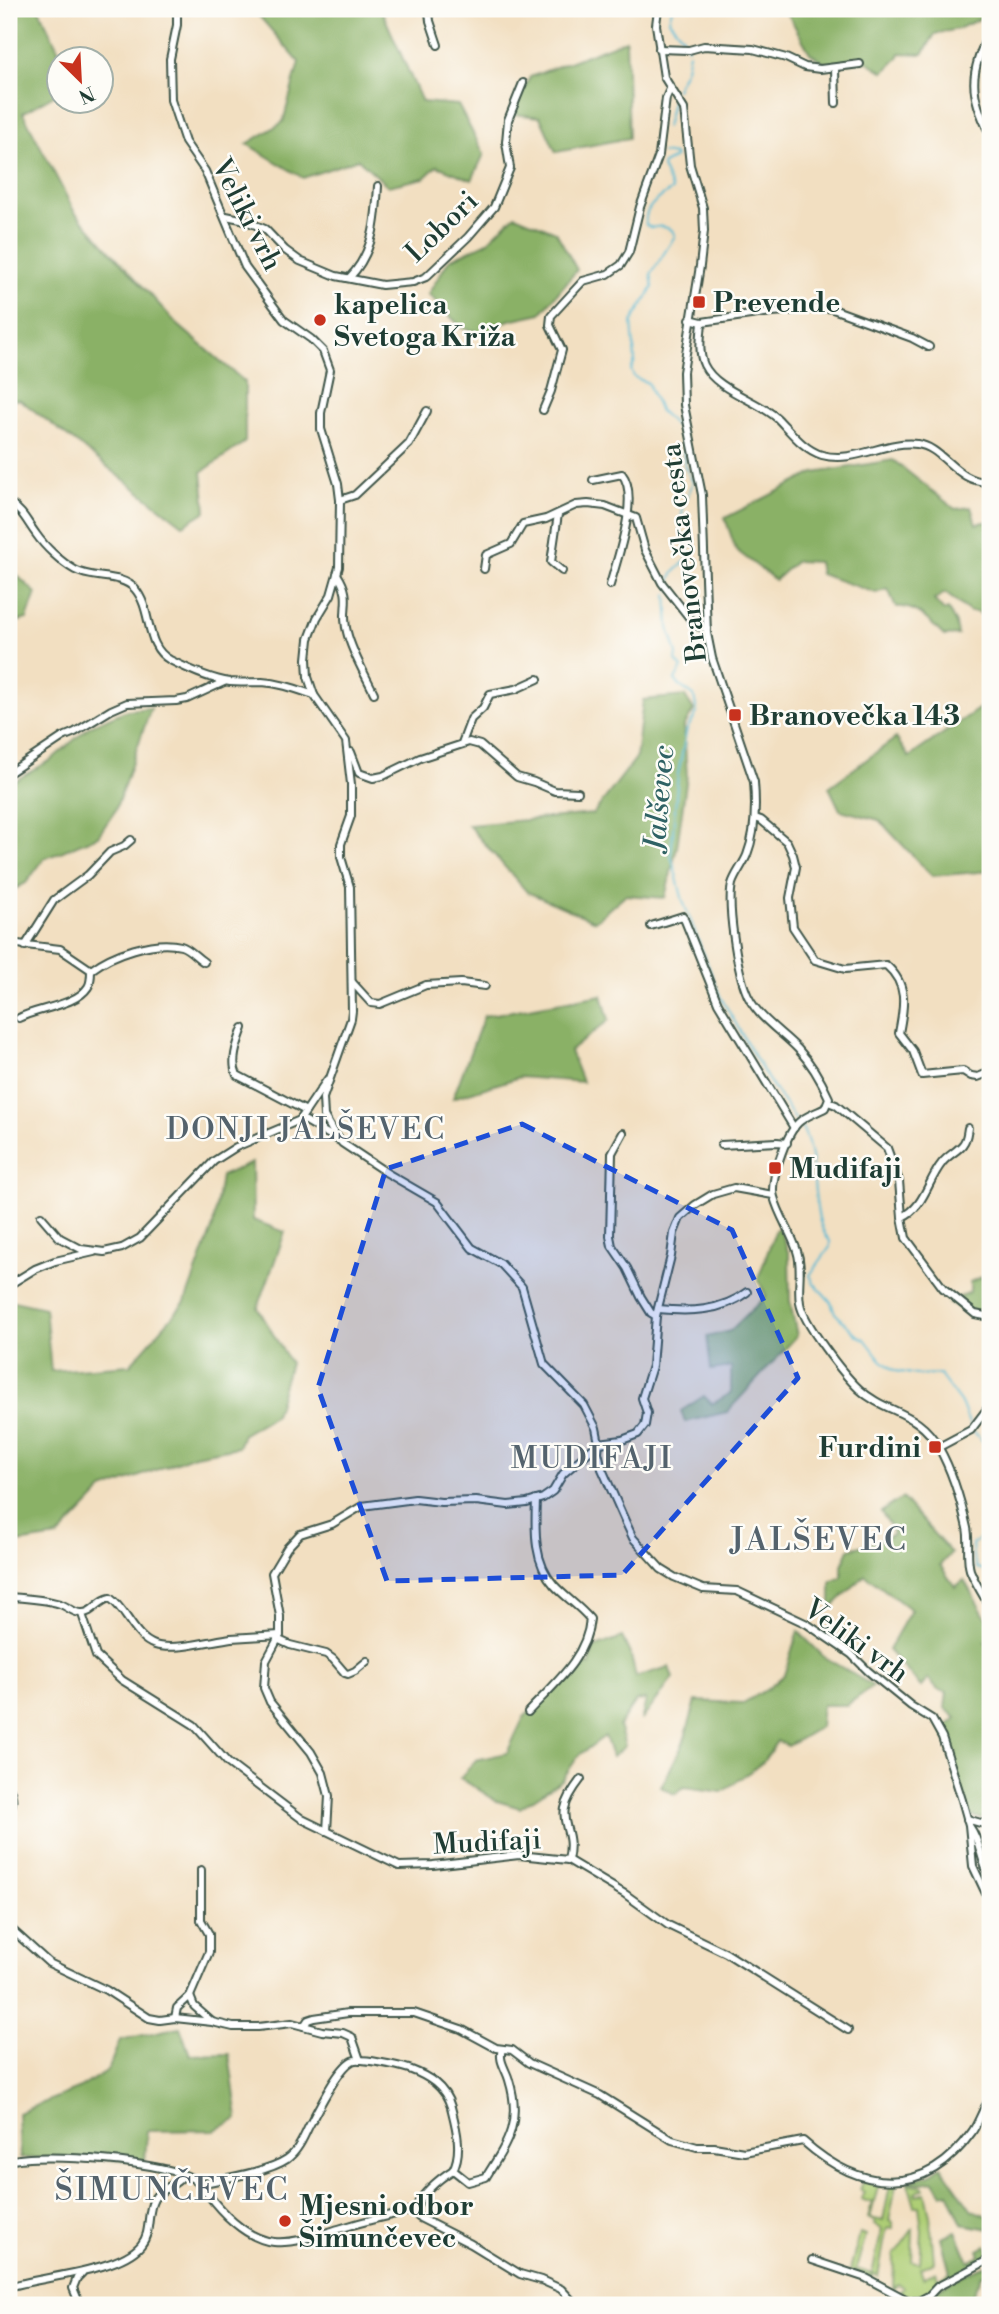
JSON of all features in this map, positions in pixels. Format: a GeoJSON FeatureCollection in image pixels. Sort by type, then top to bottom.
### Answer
{"type":"FeatureCollection","features":[{"type":"Feature","properties":{"kind":"street","name":"Veliki vrh"},"geometry":{"type":"LineString","coordinates":[[177,9],[177,25],[170,59],[171,100],[185,142],[205,171],[245,267],[284,320],[323,351],[330,375],[321,413],[321,429],[341,500],[339,567],[331,595],[317,618],[309,639],[308,668],[314,695],[346,741],[351,783],[351,816],[341,844],[341,857],[350,887],[351,1019],[323,1098],[327,1122],[342,1143]]}},
{"type":"Feature","properties":{"kind":"street"},"geometry":{"type":"LineString","coordinates":[[434,9],[429,12],[438,45]]}},
{"type":"Feature","properties":{"kind":"street","name":"Branovečka cesta"},"geometry":{"type":"LineString","coordinates":[[658,9],[656,25],[664,77],[684,109],[690,165],[703,208],[704,231],[700,266],[683,358],[684,405],[702,495],[707,629],[712,658],[754,782],[755,818],[751,845],[733,880],[731,894],[736,944],[745,989],[753,1006],[811,1065],[829,1098],[828,1102]]}},
{"type":"Feature","properties":{"kind":"street"},"geometry":{"type":"LineString","coordinates":[[990,32],[975,72],[974,95],[990,134]]}},
{"type":"Feature","properties":{"kind":"street"},"geometry":{"type":"LineString","coordinates":[[659,49],[689,50],[704,46],[753,49],[806,67],[835,69],[860,64]]}},
{"type":"Feature","properties":{"kind":"street"},"geometry":{"type":"LineString","coordinates":[[835,69],[836,103]]}},
{"type":"Feature","properties":{"kind":"street","name":"Lobori"},"geometry":{"type":"LineString","coordinates":[[226,216],[265,229],[300,261],[337,275],[382,285],[413,282],[426,277],[484,220],[502,192],[510,168],[506,142],[508,120],[523,83]]}},
{"type":"Feature","properties":{"kind":"street"},"geometry":{"type":"LineString","coordinates":[[543,410],[562,350],[550,325],[551,316],[583,281],[608,274],[621,264],[629,252],[640,206],[659,155],[666,98],[672,91]]}},
{"type":"Feature","properties":{"kind":"street"},"geometry":{"type":"LineString","coordinates":[[350,277],[364,259],[370,241],[377,218],[378,186]]}},
{"type":"Feature","properties":{"kind":"street"},"geometry":{"type":"LineString","coordinates":[[690,319],[702,322],[772,312],[830,309],[845,312],[929,347]]}},
{"type":"Feature","properties":{"kind":"street"},"geometry":{"type":"LineString","coordinates":[[702,322],[701,354],[704,365],[713,377],[776,418],[805,445],[821,455],[857,456],[897,445],[916,443],[929,447],[968,478],[982,483],[990,482]]}},
{"type":"Feature","properties":{"kind":"street"},"geometry":{"type":"LineString","coordinates":[[341,500],[355,495],[409,444],[427,411]]}},
{"type":"Feature","properties":{"kind":"street"},"geometry":{"type":"LineString","coordinates":[[593,481],[622,474],[628,488],[628,514],[610,585]]}},
{"type":"Feature","properties":{"kind":"street"},"geometry":{"type":"LineString","coordinates":[[9,502],[24,513],[36,534],[51,551],[76,570],[123,580],[134,588],[142,600],[150,631],[160,653],[201,674],[226,682],[262,682],[288,686],[314,695]]}},
{"type":"Feature","properties":{"kind":"street"},"geometry":{"type":"LineString","coordinates":[[484,569],[486,555],[511,544],[523,524],[546,519],[576,505],[605,506],[636,518],[645,550],[662,583],[695,625],[707,629]]}},
{"type":"Feature","properties":{"kind":"street"},"geometry":{"type":"LineString","coordinates":[[558,514],[551,562],[562,571]]}},
{"type":"Feature","properties":{"kind":"street"},"geometry":{"type":"LineString","coordinates":[[337,574],[347,590],[345,626],[348,637],[374,693]]}},
{"type":"Feature","properties":{"kind":"street"},"geometry":{"type":"LineString","coordinates":[[462,743],[471,719],[483,708],[490,694],[516,689],[538,679]]}},
{"type":"Feature","properties":{"kind":"street"},"geometry":{"type":"LineString","coordinates":[[9,772],[63,737],[127,703],[176,701],[226,682]]}},
{"type":"Feature","properties":{"kind":"street"},"geometry":{"type":"LineString","coordinates":[[346,741],[359,773],[373,778],[469,741],[480,745],[517,777],[555,791],[578,792]]}},
{"type":"Feature","properties":{"kind":"street"},"geometry":{"type":"LineString","coordinates":[[755,818],[787,842],[793,855],[796,867],[790,898],[793,927],[815,960],[845,969],[886,965],[895,973],[906,1001],[899,1034],[913,1051],[922,1076],[963,1072],[978,1077],[990,1072]]}},
{"type":"Feature","properties":{"kind":"street"},"geometry":{"type":"LineString","coordinates":[[24,946],[54,900],[88,875],[110,852],[131,840]]}},
{"type":"Feature","properties":{"kind":"street"},"geometry":{"type":"LineString","coordinates":[[650,926],[683,916],[718,1003],[797,1124]]}},
{"type":"Feature","properties":{"kind":"street"},"geometry":{"type":"LineString","coordinates":[[9,943],[60,949],[91,970]]}},
{"type":"Feature","properties":{"kind":"street"},"geometry":{"type":"LineString","coordinates":[[19,1018],[77,996],[88,988],[91,970],[116,955],[155,946],[182,946],[204,962]]}},
{"type":"Feature","properties":{"kind":"street"},"geometry":{"type":"LineString","coordinates":[[352,982],[371,1003],[380,1004],[426,985],[461,983],[485,986]]}},
{"type":"Feature","properties":{"kind":"street"},"geometry":{"type":"LineString","coordinates":[[243,1028],[236,1046],[234,1070],[237,1075],[306,1111]]}},
{"type":"Feature","properties":{"kind":"street","name":"Veliki vrh"},"geometry":{"type":"LineString","coordinates":[[332,1072],[300,1120],[306,1121],[437,1202],[472,1248],[512,1273],[522,1287],[544,1364],[584,1405],[596,1428],[602,1469],[633,1538],[661,1569],[703,1589],[737,1591],[807,1624],[851,1654],[911,1706],[932,1719],[942,1737],[968,1822],[972,1866],[990,1902]]}},
{"type":"Feature","properties":{"kind":"street"},"geometry":{"type":"LineString","coordinates":[[990,1317],[975,1314],[943,1288],[906,1238],[899,1181],[887,1148],[836,1105],[828,1102],[825,1108],[797,1124],[773,1182],[773,1195],[797,1251],[801,1277],[799,1301],[803,1316],[859,1390],[883,1405],[906,1414],[922,1426],[939,1447],[955,1486],[967,1528],[968,1562],[990,1607]]}},
{"type":"Feature","properties":{"kind":"street"},"geometry":{"type":"LineString","coordinates":[[41,1216],[60,1238],[81,1248],[104,1252],[122,1248],[139,1239],[214,1161],[236,1147],[300,1120]]}},
{"type":"Feature","properties":{"kind":"street"},"geometry":{"type":"LineString","coordinates":[[902,1217],[910,1214],[947,1157],[963,1145],[968,1128]]}},
{"type":"Feature","properties":{"kind":"street"},"geometry":{"type":"LineString","coordinates":[[623,1133],[612,1153],[612,1246],[628,1268],[651,1313],[724,1306],[747,1292]]}},
{"type":"Feature","properties":{"kind":"street"},"geometry":{"type":"LineString","coordinates":[[721,1145],[787,1143]]}},
{"type":"Feature","properties":{"kind":"street"},"geometry":{"type":"LineString","coordinates":[[327,1831],[329,1796],[323,1773],[311,1752],[270,1702],[264,1688],[266,1661],[279,1637],[280,1616],[272,1573],[287,1548],[300,1534],[332,1524],[362,1506],[386,1501],[415,1499],[508,1504],[536,1500],[553,1491],[563,1474],[599,1443],[622,1440],[638,1434],[645,1425],[647,1413],[642,1398],[652,1366],[657,1312],[674,1233],[680,1218],[713,1194],[734,1188],[773,1195]]}},
{"type":"Feature","properties":{"kind":"street"},"geometry":{"type":"LineString","coordinates":[[9,1285],[55,1261],[96,1251]]}},
{"type":"Feature","properties":{"kind":"street"},"geometry":{"type":"LineString","coordinates":[[939,1447],[971,1430],[990,1405]]}},
{"type":"Feature","properties":{"kind":"street"},"geometry":{"type":"LineString","coordinates":[[528,1712],[569,1669],[589,1630],[590,1619],[552,1583],[541,1564],[536,1545],[536,1500]]}},
{"type":"Feature","properties":{"kind":"street"},"geometry":{"type":"LineString","coordinates":[[9,1597],[50,1602],[82,1614],[91,1611],[102,1600],[110,1598],[118,1604],[142,1636],[155,1645],[176,1646],[232,1638],[279,1637],[290,1645],[326,1654],[348,1674],[367,1661]]}},
{"type":"Feature","properties":{"kind":"street","name":"Mudifaji"},"geometry":{"type":"LineString","coordinates":[[82,1614],[96,1656],[122,1680],[194,1725],[228,1763],[302,1819],[399,1866],[433,1865],[519,1855],[568,1860],[571,1848],[562,1817],[570,1793],[581,1779]]}},
{"type":"Feature","properties":{"kind":"street"},"geometry":{"type":"LineString","coordinates":[[9,1787],[12,1792],[9,1811]]}},
{"type":"Feature","properties":{"kind":"street","name":"Veliki vrh"},"geometry":{"type":"LineString","coordinates":[[968,1822],[977,1836],[982,1862],[990,1877]]}},
{"type":"Feature","properties":{"kind":"street"},"geometry":{"type":"LineString","coordinates":[[968,1822],[990,1823]]}},
{"type":"Feature","properties":{"kind":"street"},"geometry":{"type":"LineString","coordinates":[[568,1860],[625,1894],[668,1925],[726,1953],[848,2030]]}},
{"type":"Feature","properties":{"kind":"street"},"geometry":{"type":"LineString","coordinates":[[175,2018],[177,2008],[190,1996],[209,1952],[209,1934],[201,1920],[201,1870]]}},
{"type":"Feature","properties":{"kind":"street"},"geometry":{"type":"LineString","coordinates":[[9,1927],[49,1963],[106,1990],[149,2018],[175,2018],[233,2027],[283,2023],[343,2033],[352,2037],[360,2060]]}},
{"type":"Feature","properties":{"kind":"street"},"geometry":{"type":"LineString","coordinates":[[190,1996],[194,2006],[212,2022]]}},
{"type":"Feature","properties":{"kind":"street"},"geometry":{"type":"LineString","coordinates":[[304,2026],[308,2020],[314,2018],[348,2013],[408,2012],[461,2029],[502,2049],[512,2050],[529,2063],[585,2087],[614,2103],[671,2140],[697,2147],[744,2152],[803,2141],[819,2155],[837,2165],[876,2180],[913,2178],[934,2169],[973,2132],[990,2099]]}},
{"type":"Feature","properties":{"kind":"street"},"geometry":{"type":"LineString","coordinates":[[453,2170],[468,2182],[486,2177],[505,2146],[516,2116],[509,2081],[500,2059],[502,2049]]}},
{"type":"Feature","properties":{"kind":"street"},"geometry":{"type":"LineString","coordinates":[[9,2161],[50,2156],[151,2166],[183,2175],[199,2184],[229,2218],[254,2235],[275,2242],[314,2236],[414,2210],[437,2180],[453,2170],[459,2149],[450,2105],[437,2084],[424,2075],[397,2064],[355,2059],[348,2063],[336,2079],[302,2140],[289,2157],[267,2167],[199,2184]]}},
{"type":"Feature","properties":{"kind":"street"},"geometry":{"type":"LineString","coordinates":[[9,2287],[84,2271],[132,2253],[141,2245],[147,2234],[153,2200],[183,2175]]}},
{"type":"Feature","properties":{"kind":"street"},"geometry":{"type":"LineString","coordinates":[[414,2210],[420,2218],[471,2244],[520,2274],[561,2289],[576,2305]]}},
{"type":"Feature","properties":{"kind":"street"},"geometry":{"type":"LineString","coordinates":[[811,2260],[866,2278],[909,2301],[919,2301],[947,2280],[990,2259]]}},
{"type":"Feature","properties":{"kind":"street"},"geometry":{"type":"LineString","coordinates":[[73,2288],[76,2277],[84,2271]]}},
{"type":"Feature","properties":{"kind":"street"},"geometry":{"type":"LineString","coordinates":[[56,2277],[73,2288],[80,2305]]}},
{"type":"Feature","properties":{"kind":"street"},"geometry":{"type":"LineString","coordinates":[[920,2305],[926,2297]]}},
{"type":"Feature","properties":{"kind":"highlighted area"},"geometry":{"type":"Polygon","coordinates":[[[522,1124],[732,1230],[798,1378],[622,1575],[387,1581],[318,1388],[386,1169],[522,1124]]]}},
{"type":"Feature","properties":{"kind":"green space"},"geometry":{"type":"Polygon","coordinates":[[[9,9],[39,9],[57,46],[46,46],[46,100],[23,113],[74,211],[177,324],[245,382],[245,442],[202,472],[206,511],[183,525],[19,399],[9,401],[9,9]]]}},
{"type":"Feature","properties":{"kind":"green space"},"geometry":{"type":"Polygon","coordinates":[[[253,9],[381,9],[422,102],[458,105],[484,154],[472,180],[437,166],[424,178],[388,186],[358,159],[303,178],[247,144],[283,122],[299,62],[253,9]]]}},
{"type":"Feature","properties":{"kind":"green space"},"geometry":{"type":"Polygon","coordinates":[[[785,9],[990,9],[990,14],[958,29],[935,34],[923,54],[900,53],[884,72],[866,61],[828,65],[810,53],[785,9]]]}},
{"type":"Feature","properties":{"kind":"green space"},"geometry":{"type":"Polygon","coordinates":[[[626,40],[629,138],[556,152],[540,117],[512,114],[530,77],[626,40]]]}},
{"type":"Feature","properties":{"kind":"green space"},"geometry":{"type":"Polygon","coordinates":[[[515,215],[556,232],[577,270],[541,313],[509,320],[484,333],[462,328],[428,294],[449,260],[486,243],[515,215]]]}},
{"type":"Feature","properties":{"kind":"green space"},"geometry":{"type":"Polygon","coordinates":[[[893,460],[955,509],[971,507],[976,524],[990,521],[990,618],[970,612],[945,593],[934,600],[944,611],[948,609],[958,635],[944,636],[917,612],[896,607],[888,589],[876,593],[820,574],[818,562],[796,561],[775,580],[736,550],[725,518],[814,473],[893,460]]]}},
{"type":"Feature","properties":{"kind":"green space"},"geometry":{"type":"Polygon","coordinates":[[[9,568],[36,593],[27,619],[9,624],[9,568]]]}},
{"type":"Feature","properties":{"kind":"green space"},"geometry":{"type":"Polygon","coordinates":[[[685,696],[694,710],[684,726],[687,776],[677,847],[665,898],[625,895],[595,921],[527,892],[468,825],[593,814],[636,758],[643,700],[685,696]]]}},
{"type":"Feature","properties":{"kind":"green space"},"geometry":{"type":"Polygon","coordinates":[[[990,701],[990,871],[932,876],[879,820],[840,810],[829,787],[896,738],[909,757],[990,701]]]}},
{"type":"Feature","properties":{"kind":"green space"},"geometry":{"type":"Polygon","coordinates":[[[151,708],[115,811],[98,836],[44,859],[26,883],[9,892],[9,784],[51,760],[90,726],[127,710],[151,708]]]}},
{"type":"Feature","properties":{"kind":"green space"},"geometry":{"type":"Polygon","coordinates":[[[602,995],[609,1020],[570,1051],[582,1082],[520,1077],[453,1098],[484,1016],[602,995]]]}},
{"type":"Feature","properties":{"kind":"green space"},"geometry":{"type":"Polygon","coordinates":[[[252,1163],[253,1220],[285,1232],[258,1308],[290,1363],[275,1415],[243,1434],[238,1447],[195,1455],[103,1490],[58,1537],[9,1544],[9,1300],[45,1308],[51,1371],[130,1365],[185,1302],[213,1226],[221,1176],[252,1163]]]}},
{"type":"Feature","properties":{"kind":"green space"},"geometry":{"type":"Polygon","coordinates":[[[780,1228],[789,1255],[790,1301],[797,1336],[727,1412],[685,1422],[681,1411],[704,1396],[712,1404],[731,1393],[731,1367],[711,1370],[707,1337],[730,1331],[766,1296],[758,1279],[776,1229],[780,1228]]]}},
{"type":"Feature","properties":{"kind":"green space"},"geometry":{"type":"Polygon","coordinates":[[[990,1248],[990,1323],[948,1303],[970,1292],[970,1282],[989,1274],[986,1250],[990,1248]]]}},
{"type":"Feature","properties":{"kind":"green space"},"geometry":{"type":"Polygon","coordinates":[[[902,1498],[951,1553],[940,1565],[955,1587],[964,1580],[990,1625],[990,1637],[985,1642],[990,1648],[989,1818],[969,1815],[943,1729],[956,1718],[945,1708],[947,1692],[938,1690],[928,1679],[921,1687],[888,1650],[911,1610],[865,1575],[831,1608],[831,1582],[842,1577],[842,1565],[849,1549],[893,1534],[881,1512],[902,1498]]]}},
{"type":"Feature","properties":{"kind":"green space"},"geometry":{"type":"Polygon","coordinates":[[[798,1631],[824,1657],[873,1686],[847,1705],[822,1705],[820,1727],[788,1746],[777,1741],[763,1762],[722,1792],[684,1787],[675,1794],[661,1787],[683,1744],[696,1701],[743,1703],[766,1690],[784,1675],[798,1631]]]}},
{"type":"Feature","properties":{"kind":"green space"},"geometry":{"type":"Polygon","coordinates":[[[622,1637],[631,1656],[636,1677],[669,1667],[673,1678],[641,1721],[646,1700],[636,1701],[619,1726],[625,1746],[612,1757],[605,1736],[579,1755],[562,1780],[520,1808],[497,1801],[460,1778],[476,1760],[507,1753],[524,1717],[579,1666],[590,1665],[593,1648],[622,1637]]]}},
{"type":"Feature","properties":{"kind":"green space"},"geometry":{"type":"Polygon","coordinates":[[[180,2027],[190,2055],[229,2054],[238,2119],[215,2130],[147,2131],[145,2161],[20,2158],[18,2113],[80,2088],[108,2070],[120,2040],[180,2027]]]}},
{"type":"Feature","properties":{"kind":"green space"},"geometry":{"type":"Polygon","coordinates":[[[941,2166],[972,2210],[990,2217],[990,2229],[962,2224],[948,2192],[942,2194],[934,2181],[907,2181],[929,2175],[941,2166]]]}},
{"type":"Feature","properties":{"kind":"green space"},"geometry":{"type":"Polygon","coordinates":[[[864,2181],[884,2185],[878,2187],[870,2218],[883,2221],[890,2185],[896,2185],[889,2221],[893,2222],[893,2228],[886,2232],[878,2276],[872,2274],[882,2229],[868,2218],[872,2203],[861,2199],[864,2192],[860,2189],[864,2181]]]}},
{"type":"Feature","properties":{"kind":"green space"},"geometry":{"type":"Polygon","coordinates":[[[908,2183],[923,2186],[924,2189],[915,2193],[916,2196],[925,2193],[930,2216],[934,2262],[920,2268],[923,2278],[936,2271],[938,2279],[950,2272],[951,2277],[927,2292],[914,2296],[900,2292],[903,2287],[898,2284],[893,2289],[894,2255],[913,2229],[912,2261],[920,2263],[922,2231],[919,2206],[915,2206],[908,2183]]]}},
{"type":"Feature","properties":{"kind":"green space"},"geometry":{"type":"Polygon","coordinates":[[[956,2231],[969,2262],[980,2256],[978,2250],[986,2246],[990,2256],[951,2277],[941,2237],[956,2231]]]}},
{"type":"Feature","properties":{"kind":"green space"},"geometry":{"type":"Polygon","coordinates":[[[860,2233],[866,2235],[856,2269],[872,2274],[871,2278],[850,2270],[860,2233]]]}},
{"type":"Feature","properties":{"kind":"green space"},"geometry":{"type":"Polygon","coordinates":[[[990,2264],[990,2284],[988,2273],[981,2275],[968,2305],[925,2305],[929,2298],[944,2286],[990,2264]]]}},
{"type":"Feature","properties":{"kind":"waterway","name":"Jalševec"},"geometry":{"type":"LineString","coordinates":[[672,9],[669,20],[686,41],[688,48]]}},
{"type":"Feature","properties":{"kind":"waterway","name":"Jalševec"},"geometry":{"type":"LineString","coordinates":[[676,89],[686,68],[689,53]]}},
{"type":"Feature","properties":{"kind":"waterway","name":"Jalševec"},"geometry":{"type":"LineString","coordinates":[[666,127],[673,97]]}},
{"type":"Feature","properties":{"kind":"waterway","name":"Jalševec"},"geometry":{"type":"LineString","coordinates":[[662,153],[674,155],[675,158],[662,167],[672,190],[649,208],[646,225],[652,228],[667,228],[672,230],[675,236],[651,274],[653,287],[632,322],[635,361],[631,370],[634,377],[648,383],[659,410],[681,431],[685,467],[693,482],[683,508],[680,530],[688,542],[688,558],[672,575],[670,590]]}},
{"type":"Feature","properties":{"kind":"waterway","name":"Jalševec"},"geometry":{"type":"LineString","coordinates":[[667,594],[669,628],[677,654],[676,661],[682,668],[675,680],[694,696],[697,713],[687,729],[678,774],[671,855],[683,901],[720,996],[767,1078],[795,1119]]}},
{"type":"Feature","properties":{"kind":"waterway","name":"Jalševec"},"geometry":{"type":"LineString","coordinates":[[801,1126],[810,1154],[819,1218],[830,1241],[830,1247],[810,1275],[813,1282],[831,1302],[835,1313],[857,1335],[865,1339],[881,1360],[895,1371],[917,1375],[939,1374],[962,1405],[970,1426]]}},
{"type":"Feature","properties":{"kind":"waterway","name":"Jalševec"},"geometry":{"type":"LineString","coordinates":[[974,1432],[990,1448]]}},
{"type":"Feature","properties":{"kind":"waterway","name":"Jalševec"},"geometry":{"type":"LineString","coordinates":[[990,1498],[983,1534],[972,1544],[977,1568],[990,1573]]}},
{"type":"Feature","properties":{"kind":"place","name":"Prevende"},"geometry":{"type":"Point","coordinates":[699,302]}},
{"type":"Feature","properties":{"kind":"place","name":"kapelica Svetoga Križa"},"geometry":{"type":"Point","coordinates":[320,320]}},
{"type":"Feature","properties":{"kind":"place","name":"Branovečka 143"},"geometry":{"type":"Point","coordinates":[735,715]}},
{"type":"Feature","properties":{"kind":"place","name":"Mudifaji"},"geometry":{"type":"Point","coordinates":[775,1168]}},
{"type":"Feature","properties":{"kind":"place","name":"Furdini"},"geometry":{"type":"Point","coordinates":[935,1447]}},
{"type":"Feature","properties":{"kind":"place","name":"Mjesni odbor Šimunčevec"},"geometry":{"type":"Point","coordinates":[285,2221]}},
{"type":"Feature","properties":{"kind":"district","name":"DONJI JALŠEVEC"},"geometry":{"type":"Point","coordinates":[306,1129]}},
{"type":"Feature","properties":{"kind":"district","name":"MUDIFAJI"},"geometry":{"type":"Point","coordinates":[592,1458]}},
{"type":"Feature","properties":{"kind":"district","name":"JALŠEVEC"},"geometry":{"type":"Point","coordinates":[819,1539]}},
{"type":"Feature","properties":{"kind":"district","name":"ŠIMUNČEVEC"},"geometry":{"type":"Point","coordinates":[172,2189]}}]}
